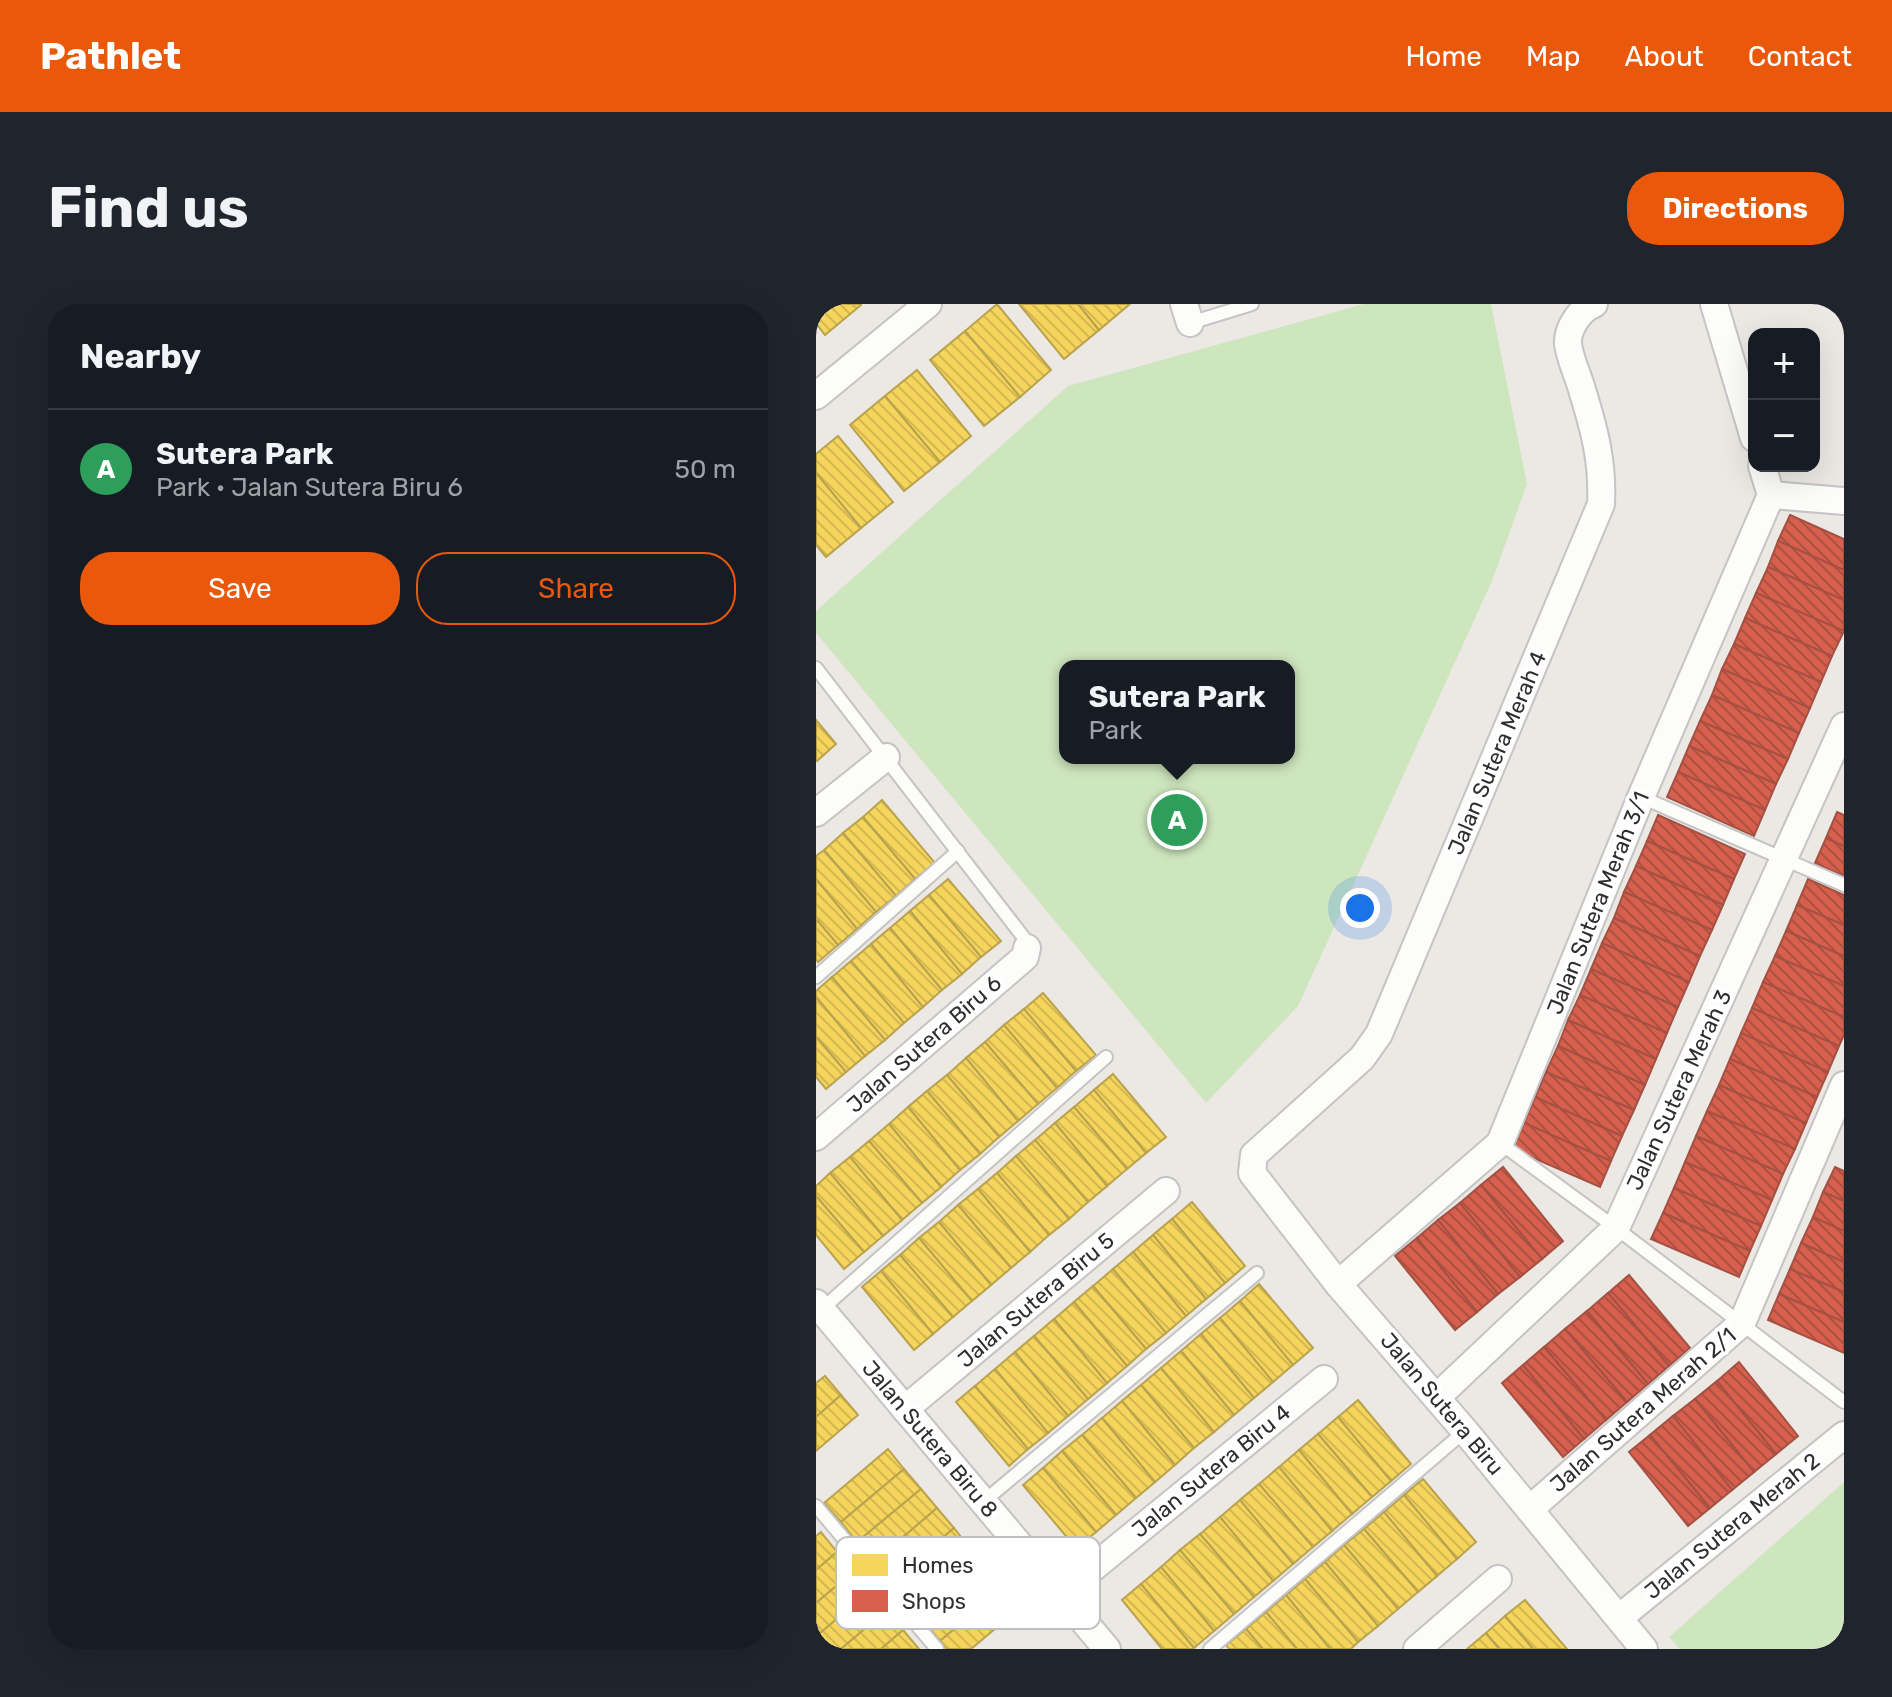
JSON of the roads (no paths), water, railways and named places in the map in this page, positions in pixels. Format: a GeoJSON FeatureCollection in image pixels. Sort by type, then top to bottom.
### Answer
{"type":"FeatureCollection","features":[{"type":"Feature","properties":{"kind":"street"},"geometry":{"type":"LineString","coordinates":[[816,396],[928,304]]}},
{"type":"Feature","properties":{"kind":"street"},"geometry":{"type":"LineString","coordinates":[[1714,304],[1748,418]]}},
{"type":"Feature","properties":{"kind":"street","name":"Jalan Sutera Merah 4"},"geometry":{"type":"LineString","coordinates":[[1254,1155],[1362,1058],[1379,1034],[1601,504],[1603,470],[1568,342],[1573,322],[1591,305]]}},
{"type":"Feature","properties":{"kind":"street"},"geometry":{"type":"LineString","coordinates":[[1764,472],[1771,495],[1844,501]]}},
{"type":"Feature","properties":{"kind":"street","name":"Jalan Sutera Merah 3/1"},"geometry":{"type":"LineString","coordinates":[[1338,1284],[1500,1143],[1641,797],[1771,495]]}},
{"type":"Feature","properties":{"kind":"street","name":"Jalan Sutera Merah 3"},"geometry":{"type":"LineString","coordinates":[[1437,1397],[1616,1228],[1844,726]]}},
{"type":"Feature","properties":{"kind":"street"},"geometry":{"type":"LineString","coordinates":[[816,813],[886,757]]}},
{"type":"Feature","properties":{"kind":"street","name":"Jalan Sutera Biru 6"},"geometry":{"type":"LineString","coordinates":[[816,1137],[1025,957],[1027,948]]}},
{"type":"Feature","properties":{"kind":"street","name":"Jalan Sutera Merah 2/1"},"geometry":{"type":"LineString","coordinates":[[1530,1509],[1742,1323],[1844,1085]]}},
{"type":"Feature","properties":{"kind":"street","name":"Jalan Sutera Biru"},"geometry":{"type":"LineString","coordinates":[[1254,1155],[1252,1173],[1259,1184],[1338,1284],[1530,1509],[1631,1638]]}},
{"type":"Feature","properties":{"kind":"street","name":"Jalan Sutera Biru 5"},"geometry":{"type":"LineString","coordinates":[[905,1409],[1166,1191]]}},
{"type":"Feature","properties":{"kind":"street","name":"Jalan Sutera Biru 8"},"geometry":{"type":"LineString","coordinates":[[819,1306],[1013,1537]]}},
{"type":"Feature","properties":{"kind":"street","name":"Jalan Sutera Biru 4"},"geometry":{"type":"LineString","coordinates":[[1100,1562],[1324,1379]]}},
{"type":"Feature","properties":{"kind":"street","name":"Jalan Sutera Merah 2"},"geometry":{"type":"LineString","coordinates":[[1631,1638],[1844,1435]]}},
{"type":"Feature","properties":{"kind":"street"},"geometry":{"type":"LineString","coordinates":[[1417,1649],[1498,1579]]}},
{"type":"Feature","properties":{"kind":"street","name":"Jalan Sutera Biru 8"},"geometry":{"type":"LineString","coordinates":[[1090,1629],[1107,1649]]}},
{"type":"Feature","properties":{"kind":"lane"},"geometry":{"type":"LineString","coordinates":[[1187,313],[1252,304]]}},
{"type":"Feature","properties":{"kind":"lane"},"geometry":{"type":"LineString","coordinates":[[816,668],[1024,938],[1027,948]]}},
{"type":"Feature","properties":{"kind":"lane"},"geometry":{"type":"LineString","coordinates":[[1641,797],[1844,885]]}},
{"type":"Feature","properties":{"kind":"lane"},"geometry":{"type":"LineString","coordinates":[[816,977],[958,851]]}},
{"type":"Feature","properties":{"kind":"lane"},"geometry":{"type":"LineString","coordinates":[[819,1306],[1106,1057]]}},
{"type":"Feature","properties":{"kind":"lane"},"geometry":{"type":"LineString","coordinates":[[1500,1143],[1844,1402]]}},
{"type":"Feature","properties":{"kind":"lane"},"geometry":{"type":"LineString","coordinates":[[983,1502],[1257,1273]]}},
{"type":"Feature","properties":{"kind":"lane"},"geometry":{"type":"LineString","coordinates":[[1210,1649],[1465,1431]]}},
{"type":"Feature","properties":{"kind":"lane"},"geometry":{"type":"LineString","coordinates":[[816,1506],[842,1537]]}},
{"type":"Feature","properties":{"kind":"lane"},"geometry":{"type":"LineString","coordinates":[[920,1629],[937,1649]]}},
{"type":"Feature","properties":{"kind":"place","name":"Sutera Park"},"geometry":{"type":"Point","coordinates":[1177,820]}}]}
